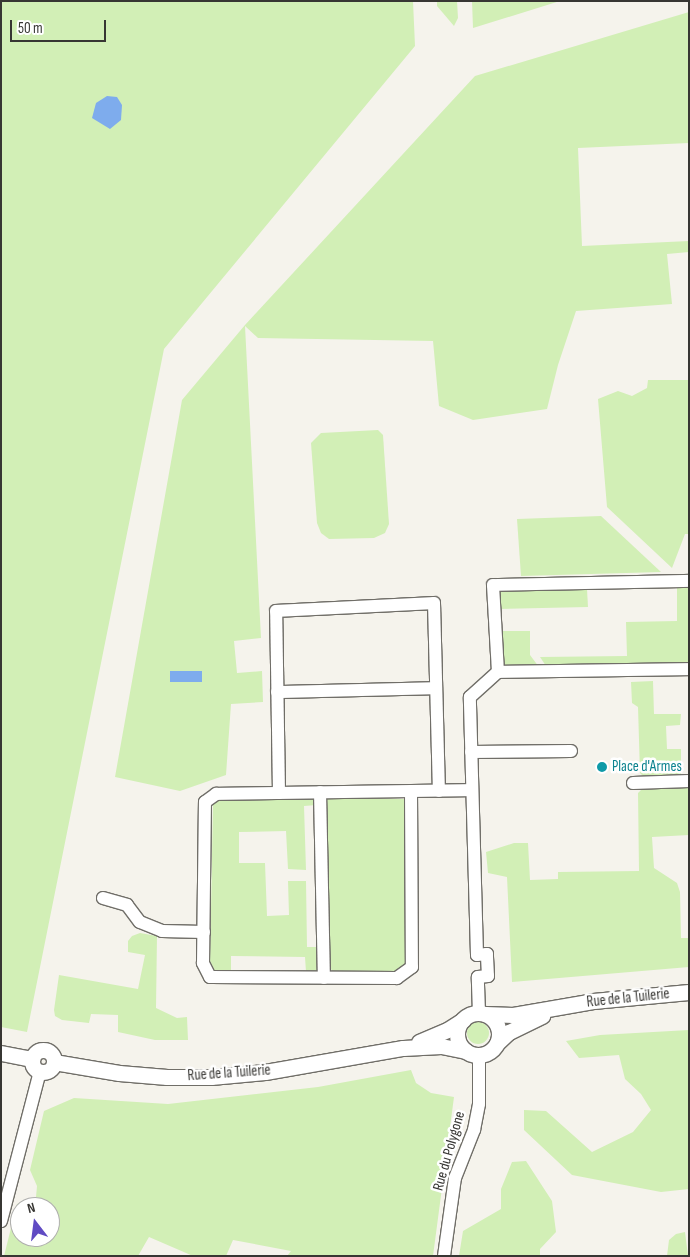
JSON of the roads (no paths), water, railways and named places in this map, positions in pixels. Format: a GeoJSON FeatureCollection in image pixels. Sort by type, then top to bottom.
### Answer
{"type":"FeatureCollection","features":[{"type":"Feature","properties":{"kind":"street"},"geometry":{"type":"LineString","coordinates":[[498,672],[494,585],[689,581]]}},
{"type":"Feature","properties":{"kind":"street"},"geometry":{"type":"LineString","coordinates":[[279,793],[276,611],[434,603],[439,791]]}},
{"type":"Feature","properties":{"kind":"street"},"geometry":{"type":"LineString","coordinates":[[482,1014],[478,977],[488,976],[487,954],[477,955],[470,696],[498,672],[689,669]]}},
{"type":"Feature","properties":{"kind":"street"},"geometry":{"type":"LineString","coordinates":[[277,692],[436,688]]}},
{"type":"Feature","properties":{"kind":"street"},"geometry":{"type":"LineString","coordinates":[[471,752],[571,752]]}},
{"type":"Feature","properties":{"kind":"street"},"geometry":{"type":"LineString","coordinates":[[633,783],[689,781]]}},
{"type":"Feature","properties":{"kind":"street"},"geometry":{"type":"LineString","coordinates":[[411,791],[412,967],[397,978],[210,977],[204,964],[205,802],[216,794],[472,790]]}},
{"type":"Feature","properties":{"kind":"street"},"geometry":{"type":"LineString","coordinates":[[320,792],[324,978]]}},
{"type":"Feature","properties":{"kind":"street"},"geometry":{"type":"LineString","coordinates":[[103,898],[127,905],[140,922],[162,931],[204,932]]}},
{"type":"Feature","properties":{"kind":"street","name":"Rue de la Tuilerie"},"geometry":{"type":"LineString","coordinates":[[482,1014],[513,1015],[566,1006],[689,992]]}},
{"type":"Feature","properties":{"kind":"street","name":"Rue de la Tuilerie"},"geometry":{"type":"LineString","coordinates":[[497,1043],[509,1032],[566,1006]]}},
{"type":"Feature","properties":{"kind":"street"},"geometry":{"type":"LineString","coordinates":[[482,1014],[491,1017],[498,1027],[497,1043],[490,1052],[473,1053],[458,1039],[458,1032],[462,1020],[467,1016],[482,1014]]}},
{"type":"Feature","properties":{"kind":"street","name":"Rue de la Tuilerie"},"geometry":{"type":"LineString","coordinates":[[403,1048],[430,1038],[462,1020]]}},
{"type":"Feature","properties":{"kind":"street","name":"Rue de la Tuilerie"},"geometry":{"type":"LineString","coordinates":[[36,1065],[36,1053],[46,1050],[52,1055],[54,1062],[119,1073],[167,1077],[211,1077],[265,1072],[403,1048],[441,1046],[473,1053]]}},
{"type":"Feature","properties":{"kind":"street","name":"Rue du Polygone"},"geometry":{"type":"LineString","coordinates":[[444,1256],[455,1178],[474,1130],[477,1113],[480,1085],[473,1053]]}},
{"type":"Feature","properties":{"kind":"street"},"geometry":{"type":"LineString","coordinates":[[1,1054],[36,1065],[1,1221]]}},
{"type":"Feature","properties":{"kind":"water"},"geometry":{"type":"Polygon","coordinates":[[[107,96],[117,97],[122,105],[121,120],[110,129],[92,118],[96,103],[107,96]]]}},
{"type":"Feature","properties":{"kind":"water"},"geometry":{"type":"Polygon","coordinates":[[[170,671],[202,671],[202,682],[170,682],[170,671]]]}},
{"type":"Feature","properties":{"kind":"place","name":"Place d'Armes"},"geometry":{"type":"Point","coordinates":[602,767]}}]}
